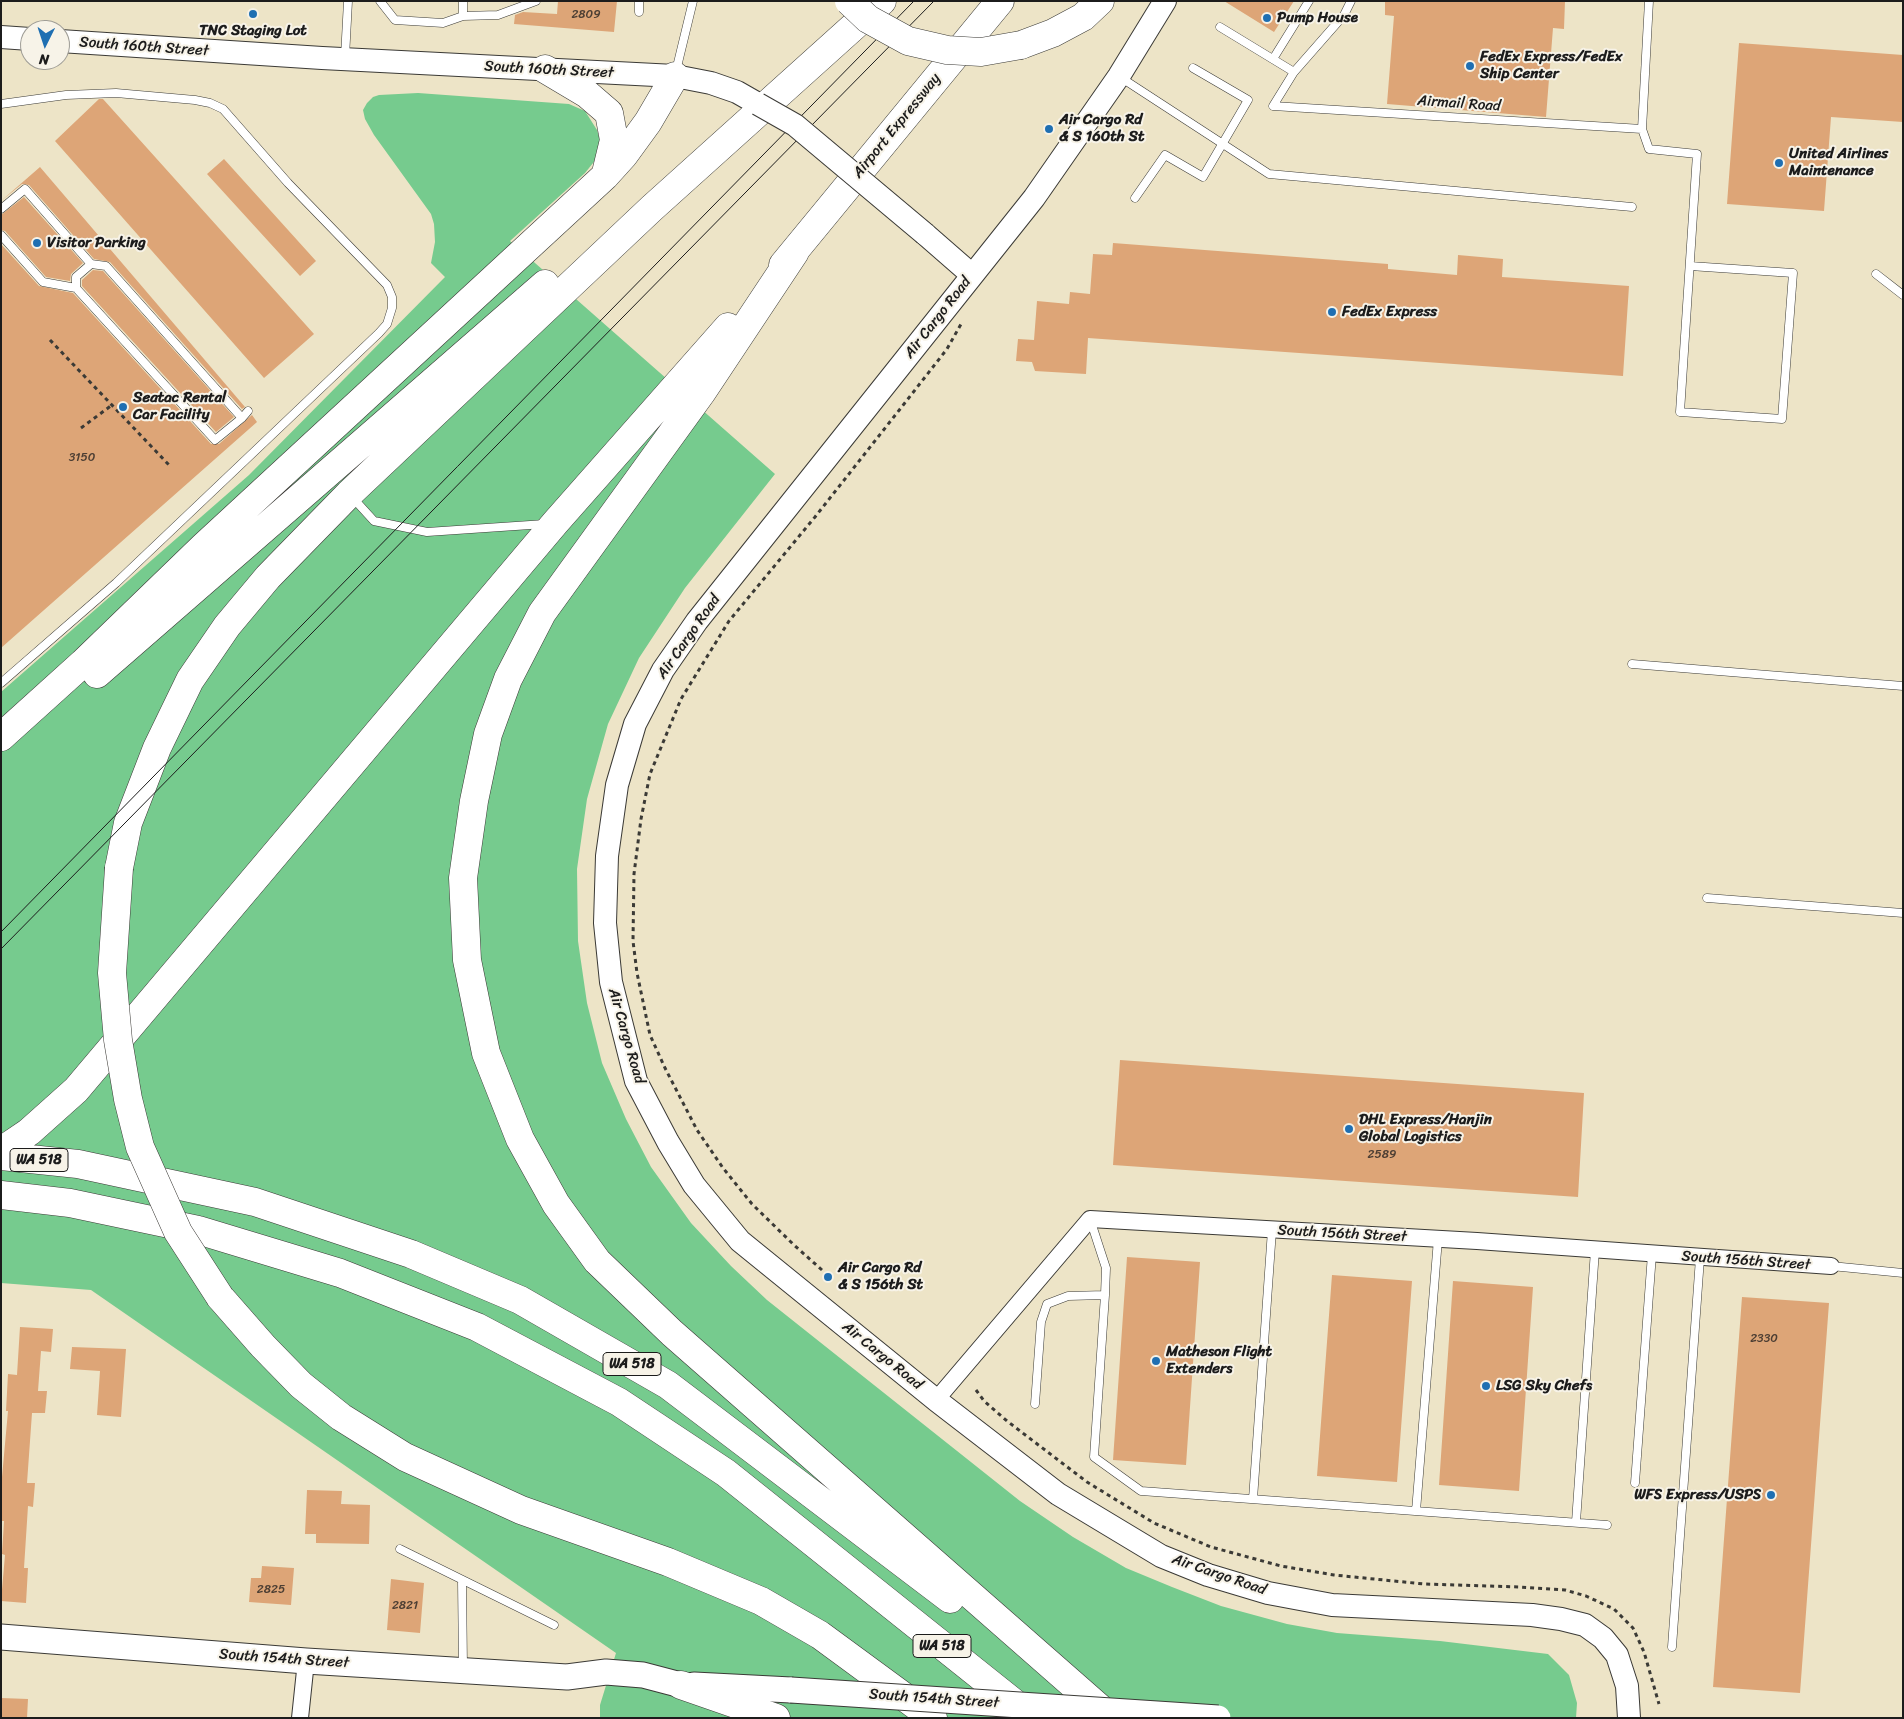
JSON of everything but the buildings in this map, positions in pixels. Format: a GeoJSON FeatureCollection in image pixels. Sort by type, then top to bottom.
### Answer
{"type":"FeatureCollection","features":[{"type":"Feature","properties":{"kind":"highway"},"geometry":{"type":"LineString","coordinates":[[849,1],[868,19],[908,41],[947,50],[981,52],[1021,44],[1053,33],[1083,17],[1100,1]]}},
{"type":"Feature","properties":{"kind":"highway"},"geometry":{"type":"LineString","coordinates":[[882,1],[652,208],[349,494],[268,577],[227,626],[190,680],[157,748],[128,823],[119,868],[112,973],[118,1040],[128,1099],[140,1147],[178,1232],[220,1297],[263,1346],[301,1385],[341,1417],[405,1457],[521,1510],[668,1562],[761,1601],[820,1635],[933,1718]]}},
{"type":"Feature","properties":{"kind":"highway","name":"Airport Expressway"},"geometry":{"type":"LineString","coordinates":[[795,252],[1000,1]]}},
{"type":"Feature","properties":{"kind":"highway"},"geometry":{"type":"LineString","coordinates":[[545,69],[587,94],[609,113],[614,140],[605,176]]}},
{"type":"Feature","properties":{"kind":"highway"},"geometry":{"type":"LineString","coordinates":[[1,737],[84,663],[203,547],[605,176],[624,155],[648,122],[675,76]]}},
{"type":"Feature","properties":{"kind":"highway"},"geometry":{"type":"LineString","coordinates":[[1,757],[597,239],[652,208]]}},
{"type":"Feature","properties":{"kind":"highway"},"geometry":{"type":"LineString","coordinates":[[1,1151],[29,1132],[76,1090],[555,523],[795,252]]}},
{"type":"Feature","properties":{"kind":"highway"},"geometry":{"type":"LineString","coordinates":[[795,252],[702,392],[542,613],[508,679],[488,734],[474,801],[463,878],[467,960],[486,1053],[520,1139],[556,1204],[597,1261],[672,1333],[1109,1718]]}},
{"type":"Feature","properties":{"kind":"highway","name":"WA 518"},"geometry":{"type":"LineString","coordinates":[[1,1156],[78,1164],[255,1202],[411,1254],[520,1300],[668,1386],[1109,1718]]}},
{"type":"Feature","properties":{"kind":"highway","name":"WA 518"},"geometry":{"type":"LineString","coordinates":[[1,1195],[70,1203],[198,1230],[340,1273],[477,1327],[619,1402],[726,1473],[1032,1718]]}},
{"type":"Feature","properties":{"kind":"highway"},"geometry":{"type":"LineString","coordinates":[[680,1684],[776,1718]]}},
{"type":"Feature","properties":{"kind":"main road","name":"South 154th Street"},"geometry":{"type":"LineString","coordinates":[[1,1637],[306,1661],[568,1678],[601,1688],[643,1688],[680,1684],[1218,1718]]}},
{"type":"Feature","properties":{"kind":"street","name":"Air Cargo Road"},"geometry":{"type":"LineString","coordinates":[[1165,1],[1118,76],[1034,198],[697,621],[663,670],[635,724],[617,785],[606,856],[605,923],[611,982],[636,1081],[668,1142],[694,1185],[740,1241],[936,1400],[1058,1494],[1161,1556],[1208,1575],[1268,1593],[1332,1605],[1532,1615],[1585,1625],[1603,1638],[1617,1656],[1627,1686],[1629,1718]]}},
{"type":"Feature","properties":{"kind":"street"},"geometry":{"type":"LineString","coordinates":[[1,37],[20,38]]}},
{"type":"Feature","properties":{"kind":"street","name":"South 160th Street"},"geometry":{"type":"LineString","coordinates":[[70,42],[345,59],[675,76],[711,83],[737,92],[795,125],[972,274]]}},
{"type":"Feature","properties":{"kind":"street"},"geometry":{"type":"LineString","coordinates":[[936,1400],[1090,1219]]}},
{"type":"Feature","properties":{"kind":"street","name":"South 156th Street"},"geometry":{"type":"LineString","coordinates":[[1090,1219],[1438,1239],[1831,1266]]}},
{"type":"Feature","properties":{"kind":"street"},"geometry":{"type":"LineString","coordinates":[[300,1718],[306,1661]]}},
{"type":"Feature","properties":{"kind":"lane"},"geometry":{"type":"LineString","coordinates":[[345,59],[348,1]]}},
{"type":"Feature","properties":{"kind":"lane"},"geometry":{"type":"LineString","coordinates":[[380,1],[395,20],[443,24],[463,16],[498,15],[536,1]]}},
{"type":"Feature","properties":{"kind":"lane"},"geometry":{"type":"LineString","coordinates":[[463,1],[463,16]]}},
{"type":"Feature","properties":{"kind":"lane"},"geometry":{"type":"LineString","coordinates":[[639,1],[639,12]]}},
{"type":"Feature","properties":{"kind":"lane"},"geometry":{"type":"LineString","coordinates":[[675,76],[693,1]]}},
{"type":"Feature","properties":{"kind":"lane"},"geometry":{"type":"LineString","coordinates":[[1273,59],[1309,1]]}},
{"type":"Feature","properties":{"kind":"lane"},"geometry":{"type":"LineString","coordinates":[[1220,27],[1294,72],[1344,15],[1352,1]]}},
{"type":"Feature","properties":{"kind":"lane"},"geometry":{"type":"LineString","coordinates":[[1649,1],[1642,130],[1649,149],[1697,154],[1680,412],[1782,419],[1793,273],[1690,266]]}},
{"type":"Feature","properties":{"kind":"lane"},"geometry":{"type":"LineString","coordinates":[[1135,198],[1165,155],[1203,177],[1248,100],[1193,68]]}},
{"type":"Feature","properties":{"kind":"lane","name":"Airmail Road"},"geometry":{"type":"LineString","coordinates":[[1294,72],[1273,106],[1642,130]]}},
{"type":"Feature","properties":{"kind":"lane"},"geometry":{"type":"LineString","coordinates":[[1118,76],[1268,174],[1632,207]]}},
{"type":"Feature","properties":{"kind":"lane"},"geometry":{"type":"LineString","coordinates":[[1,104],[66,95],[116,93],[195,100],[210,103],[223,109],[288,183],[387,285],[392,297],[392,308],[387,324],[379,333],[116,583],[1,683]]}},
{"type":"Feature","properties":{"kind":"lane"},"geometry":{"type":"LineString","coordinates":[[1,209],[25,189],[91,264],[106,266],[242,418]]}},
{"type":"Feature","properties":{"kind":"lane"},"geometry":{"type":"LineString","coordinates":[[1,234],[43,282],[76,288],[215,440],[248,411]]}},
{"type":"Feature","properties":{"kind":"lane"},"geometry":{"type":"LineString","coordinates":[[76,288],[76,277],[91,264]]}},
{"type":"Feature","properties":{"kind":"lane"},"geometry":{"type":"LineString","coordinates":[[1876,274],[1903,295]]}},
{"type":"Feature","properties":{"kind":"lane"},"geometry":{"type":"LineString","coordinates":[[349,494],[374,521],[427,532],[555,523]]}},
{"type":"Feature","properties":{"kind":"lane"},"geometry":{"type":"LineString","coordinates":[[1632,664],[1903,686]]}},
{"type":"Feature","properties":{"kind":"lane"},"geometry":{"type":"LineString","coordinates":[[1707,898],[1903,913]]}},
{"type":"Feature","properties":{"kind":"lane"},"geometry":{"type":"LineString","coordinates":[[1090,1219],[1106,1268],[1094,1457],[1141,1491],[1607,1525]]}},
{"type":"Feature","properties":{"kind":"lane"},"geometry":{"type":"LineString","coordinates":[[1253,1499],[1272,1230]]}},
{"type":"Feature","properties":{"kind":"lane"},"geometry":{"type":"LineString","coordinates":[[1416,1511],[1438,1239]]}},
{"type":"Feature","properties":{"kind":"lane"},"geometry":{"type":"LineString","coordinates":[[1576,1522],[1596,1250]]}},
{"type":"Feature","properties":{"kind":"lane"},"geometry":{"type":"LineString","coordinates":[[1635,1483],[1652,1254]]}},
{"type":"Feature","properties":{"kind":"lane"},"geometry":{"type":"LineString","coordinates":[[1672,1647],[1700,1258]]}},
{"type":"Feature","properties":{"kind":"lane"},"geometry":{"type":"LineString","coordinates":[[1831,1266],[1903,1273]]}},
{"type":"Feature","properties":{"kind":"lane"},"geometry":{"type":"LineString","coordinates":[[1035,1404],[1041,1322],[1047,1304],[1068,1296],[1105,1295]]}},
{"type":"Feature","properties":{"kind":"lane"},"geometry":{"type":"LineString","coordinates":[[400,1549],[554,1626]]}},
{"type":"Feature","properties":{"kind":"lane"},"geometry":{"type":"LineString","coordinates":[[462,1580],[463,1671]]}},
{"type":"Feature","properties":{"kind":"path"},"geometry":{"type":"LineString","coordinates":[[822,1270],[794,1246],[752,1204],[723,1168],[697,1130],[650,1035],[637,973],[634,940],[634,874],[641,818],[650,774],[681,699],[729,621],[904,404],[947,349],[962,324]]}},
{"type":"Feature","properties":{"kind":"path"},"geometry":{"type":"LineString","coordinates":[[50,340],[169,465]]}},
{"type":"Feature","properties":{"kind":"path"},"geometry":{"type":"LineString","coordinates":[[81,428],[112,405]]}},
{"type":"Feature","properties":{"kind":"path"},"geometry":{"type":"LineString","coordinates":[[976,1390],[984,1401],[1087,1482],[1154,1523],[1211,1547],[1272,1564],[1334,1575],[1424,1584],[1565,1590],[1586,1596],[1614,1609],[1633,1628],[1651,1674],[1660,1704]]}},
{"type":"Feature","properties":{"kind":"green space"},"geometry":{"type":"Polygon","coordinates":[[[418,93],[569,104],[585,111],[597,130],[602,146],[597,158],[585,173],[510,241],[775,474],[685,588],[639,658],[608,724],[587,799],[577,869],[578,941],[587,1003],[602,1063],[626,1119],[651,1167],[691,1223],[731,1266],[767,1300],[1020,1501],[1073,1537],[1126,1568],[1172,1587],[1221,1606],[1287,1624],[1337,1633],[1440,1641],[1548,1654],[1569,1675],[1577,1703],[1576,1718],[600,1718],[600,1705],[616,1653],[91,1290],[1,1283],[1,692],[249,475],[445,277],[431,263],[435,242],[434,224],[431,214],[374,135],[365,119],[363,110],[373,97],[379,95],[418,93]]]}},
{"type":"Feature","properties":{"kind":"tram line"},"geometry":{"type":"LineString","coordinates":[[1,932],[914,1]]}},
{"type":"Feature","properties":{"kind":"tram line"},"geometry":{"type":"LineString","coordinates":[[1,949],[934,1]]}},
{"type":"Feature","properties":{"kind":"place","name":"TNC Staging Lot"},"geometry":{"type":"Point","coordinates":[253,14]}},
{"type":"Feature","properties":{"kind":"place","name":"Pump House"},"geometry":{"type":"Point","coordinates":[1267,18]}},
{"type":"Feature","properties":{"kind":"place","name":"FedEx Express/FedEx Ship Center"},"geometry":{"type":"Point","coordinates":[1470,66]}},
{"type":"Feature","properties":{"kind":"place","name":"Air Cargo Rd & S 160th St"},"geometry":{"type":"Point","coordinates":[1049,129]}},
{"type":"Feature","properties":{"kind":"place","name":"United Airlines Maintenance"},"geometry":{"type":"Point","coordinates":[1779,163]}},
{"type":"Feature","properties":{"kind":"place","name":"Visitor Parking"},"geometry":{"type":"Point","coordinates":[37,243]}},
{"type":"Feature","properties":{"kind":"place","name":"FedEx Express"},"geometry":{"type":"Point","coordinates":[1332,312]}},
{"type":"Feature","properties":{"kind":"place","name":"Seatac Rental Car Facility"},"geometry":{"type":"Point","coordinates":[123,407]}},
{"type":"Feature","properties":{"kind":"place","name":"DHL Express/Hanjin Global Logistics"},"geometry":{"type":"Point","coordinates":[1349,1129]}},
{"type":"Feature","properties":{"kind":"place","name":"Air Cargo Rd & S 156th St"},"geometry":{"type":"Point","coordinates":[828,1277]}},
{"type":"Feature","properties":{"kind":"place","name":"Matheson Flight Extenders"},"geometry":{"type":"Point","coordinates":[1156,1361]}},
{"type":"Feature","properties":{"kind":"place","name":"LSG Sky Chefs"},"geometry":{"type":"Point","coordinates":[1486,1386]}},
{"type":"Feature","properties":{"kind":"place","name":"WFS Express/USPS"},"geometry":{"type":"Point","coordinates":[1771,1495]}}]}
